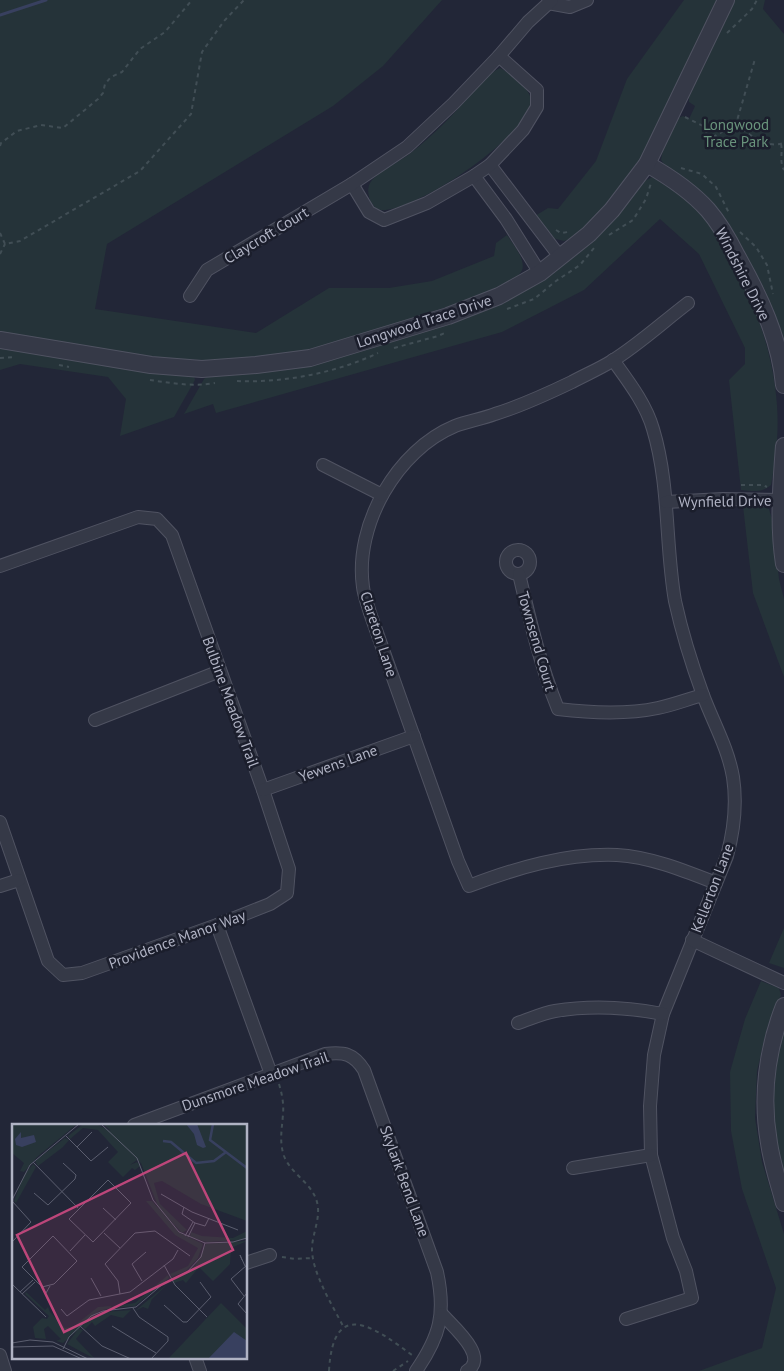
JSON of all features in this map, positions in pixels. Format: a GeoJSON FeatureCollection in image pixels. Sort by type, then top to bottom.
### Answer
{"type":"FeatureCollection","features":[{"type":"Feature","properties":{"kind":"street","name":"Claycroft Court"},"geometry":{"type":"LineString","coordinates":[[190,296],[207,270],[352,184],[407,147],[454,104],[528,22],[550,2],[570,7],[587,0]]}},
{"type":"Feature","properties":{"kind":"street","name":"Longwood Trace Drive"},"geometry":{"type":"LineString","coordinates":[[0,340],[152,365],[202,369],[256,365],[310,358],[448,316],[499,296],[540,272],[560,257],[590,245],[612,210],[652,166],[726,0]]}},
{"type":"Feature","properties":{"kind":"street"},"geometry":{"type":"LineString","coordinates":[[352,184],[369,212],[384,220],[427,202],[490,165],[523,130],[537,107],[537,90],[499,56]]}},
{"type":"Feature","properties":{"kind":"street"},"geometry":{"type":"LineString","coordinates":[[490,165],[560,257]]}},
{"type":"Feature","properties":{"kind":"street","name":"Windshire Drive"},"geometry":{"type":"LineString","coordinates":[[652,166],[692,194],[709,211],[726,235],[756,293],[775,339],[783,369],[784,385]]}},
{"type":"Feature","properties":{"kind":"street"},"geometry":{"type":"LineString","coordinates":[[474,176],[506,219],[540,272]]}},
{"type":"Feature","properties":{"kind":"street"},"geometry":{"type":"LineString","coordinates":[[506,219],[522,207]]}},
{"type":"Feature","properties":{"kind":"street","name":"Clareton Lane"},"geometry":{"type":"LineString","coordinates":[[688,304],[613,360],[535,399],[497,414],[454,426],[432,439],[409,458],[398,470],[382,495],[373,517],[363,562],[363,588],[370,613],[458,861],[469,886],[505,872],[542,863],[588,856],[618,855],[649,860],[716,883]]}},
{"type":"Feature","properties":{"kind":"street","name":"Kellerton Lane"},"geometry":{"type":"LineString","coordinates":[[613,360],[631,385],[652,426],[660,458],[666,502],[671,579],[677,611],[703,695],[726,749],[733,777],[735,808],[732,836],[727,856],[664,1014],[654,1055],[650,1106],[651,1155],[673,1238],[686,1271],[692,1298],[626,1318]]}},
{"type":"Feature","properties":{"kind":"street"},"geometry":{"type":"LineString","coordinates":[[784,446],[781,530],[784,564]]}},
{"type":"Feature","properties":{"kind":"street"},"geometry":{"type":"LineString","coordinates":[[323,465],[382,495]]}},
{"type":"Feature","properties":{"kind":"street","name":"Wynfield Drive"},"geometry":{"type":"LineString","coordinates":[[666,502],[782,496]]}},
{"type":"Feature","properties":{"kind":"street","name":"Bulbine Meadow Trail"},"geometry":{"type":"LineString","coordinates":[[0,566],[138,517],[157,519],[172,535],[263,790],[289,869],[287,893]]}},
{"type":"Feature","properties":{"kind":"street","name":"Townsend Court"},"geometry":{"type":"LineString","coordinates":[[519,574],[528,619],[558,710],[594,714],[627,712],[658,708],[703,695]]}},
{"type":"Feature","properties":{"kind":"street"},"geometry":{"type":"LineString","coordinates":[[95,720],[220,671]]}},
{"type":"Feature","properties":{"kind":"street","name":"Yewens Lane"},"geometry":{"type":"LineString","coordinates":[[263,790],[414,736]]}},
{"type":"Feature","properties":{"kind":"street"},"geometry":{"type":"LineString","coordinates":[[0,822],[19,880],[0,886]]}},
{"type":"Feature","properties":{"kind":"street","name":"Providence Manor Way"},"geometry":{"type":"LineString","coordinates":[[19,880],[48,960],[63,974],[82,973],[217,925],[270,904],[287,893]]}},
{"type":"Feature","properties":{"kind":"street"},"geometry":{"type":"LineString","coordinates":[[217,925],[273,1073]]}},
{"type":"Feature","properties":{"kind":"street"},"geometry":{"type":"LineString","coordinates":[[692,940],[784,983]]}},
{"type":"Feature","properties":{"kind":"street"},"geometry":{"type":"LineString","coordinates":[[518,1023],[554,1011],[602,1006],[664,1014]]}},
{"type":"Feature","properties":{"kind":"street"},"geometry":{"type":"LineString","coordinates":[[784,1006],[768,1060],[765,1101],[768,1141],[784,1204]]}},
{"type":"Feature","properties":{"kind":"street","name":"Dunsmore Meadow Trail"},"geometry":{"type":"LineString","coordinates":[[137,1124],[325,1054],[340,1052],[349,1055]]}},
{"type":"Feature","properties":{"kind":"street","name":"Skylark Bend Lane"},"geometry":{"type":"LineString","coordinates":[[349,1055],[358,1060],[364,1070],[437,1272],[442,1300],[440,1324],[431,1344],[417,1363]]}},
{"type":"Feature","properties":{"kind":"street"},"geometry":{"type":"LineString","coordinates":[[573,1168],[651,1155]]}},
{"type":"Feature","properties":{"kind":"street"},"geometry":{"type":"LineString","coordinates":[[248,1262],[270,1255]]}},
{"type":"Feature","properties":{"kind":"street"},"geometry":{"type":"LineString","coordinates":[[442,1314],[475,1354],[470,1368]]}},
{"type":"Feature","properties":{"kind":"street"},"geometry":{"type":"LineString","coordinates":[[0,1355],[3,1371]]}},
{"type":"Feature","properties":{"kind":"street"},"geometry":{"type":"LineString","coordinates":[[195,1358],[200,1371]]}},
{"type":"Feature","properties":{"kind":"path"},"geometry":{"type":"LineString","coordinates":[[0,146],[17,131],[41,125],[63,128],[98,99],[103,92],[105,84],[111,77],[122,72],[140,49],[165,32],[192,0]]}},
{"type":"Feature","properties":{"kind":"path"},"geometry":{"type":"LineString","coordinates":[[5,244],[20,241],[140,170],[191,114],[202,52],[224,21],[244,0]]}},
{"type":"Feature","properties":{"kind":"path"},"geometry":{"type":"LineString","coordinates":[[726,34],[752,9],[757,0]]}},
{"type":"Feature","properties":{"kind":"path"},"geometry":{"type":"LineString","coordinates":[[706,141],[736,124],[755,59]]}},
{"type":"Feature","properties":{"kind":"path"},"geometry":{"type":"LineString","coordinates":[[681,123],[684,116],[700,124],[710,139]]}},
{"type":"Feature","properties":{"kind":"path"},"geometry":{"type":"LineString","coordinates":[[736,124],[762,142],[768,144],[781,144],[784,142]]}},
{"type":"Feature","properties":{"kind":"path"},"geometry":{"type":"LineString","coordinates":[[781,144],[781,161],[784,170]]}},
{"type":"Feature","properties":{"kind":"path"},"geometry":{"type":"LineString","coordinates":[[607,236],[633,220],[646,199],[652,166]]}},
{"type":"Feature","properties":{"kind":"path"},"geometry":{"type":"LineString","coordinates":[[679,168],[702,174],[716,187],[731,218]]}},
{"type":"Feature","properties":{"kind":"path"},"geometry":{"type":"LineString","coordinates":[[735,227],[756,247],[767,265],[774,299]]}},
{"type":"Feature","properties":{"kind":"path"},"geometry":{"type":"LineString","coordinates":[[503,310],[534,299],[580,265],[590,245],[573,232],[560,232],[550,228]]}},
{"type":"Feature","properties":{"kind":"path"},"geometry":{"type":"LineString","coordinates":[[0,233],[5,244]]}},
{"type":"Feature","properties":{"kind":"path"},"geometry":{"type":"LineString","coordinates":[[0,254],[5,244]]}},
{"type":"Feature","properties":{"kind":"path"},"geometry":{"type":"LineString","coordinates":[[392,348],[438,336],[454,328]]}},
{"type":"Feature","properties":{"kind":"path"},"geometry":{"type":"LineString","coordinates":[[233,381],[282,380],[357,363],[384,350]]}},
{"type":"Feature","properties":{"kind":"path"},"geometry":{"type":"LineString","coordinates":[[0,358],[16,357]]}},
{"type":"Feature","properties":{"kind":"path"},"geometry":{"type":"LineString","coordinates":[[54,364],[73,367]]}},
{"type":"Feature","properties":{"kind":"path"},"geometry":{"type":"LineString","coordinates":[[147,380],[190,385],[204,385],[224,381]]}},
{"type":"Feature","properties":{"kind":"path"},"geometry":{"type":"LineString","coordinates":[[741,485],[763,485],[782,496]]}},
{"type":"Feature","properties":{"kind":"path"},"geometry":{"type":"LineString","coordinates":[[273,1073],[283,1099],[280,1139],[285,1158],[308,1185],[317,1202],[318,1212],[312,1248],[313,1258],[319,1277],[344,1328]]}},
{"type":"Feature","properties":{"kind":"path"},"geometry":{"type":"LineString","coordinates":[[270,1255],[295,1259],[313,1258]]}},
{"type":"Feature","properties":{"kind":"path"},"geometry":{"type":"LineString","coordinates":[[329,1371],[334,1342],[344,1328],[354,1323],[363,1325],[385,1336],[417,1363]]}},
{"type":"Feature","properties":{"kind":"path"},"geometry":{"type":"LineString","coordinates":[[393,1371],[417,1363]]}},
{"type":"Feature","properties":{"kind":"green space"},"geometry":{"type":"Polygon","coordinates":[[[0,0],[442,0],[383,66],[333,106],[107,244],[95,309],[256,333],[329,288],[389,288],[432,281],[494,256],[496,243],[507,235],[523,263],[521,272],[504,285],[463,302],[340,341],[265,358],[244,360],[178,359],[101,350],[0,333],[0,0]]]}},
{"type":"Feature","properties":{"kind":"green space"},"geometry":{"type":"Polygon","coordinates":[[[684,0],[719,0],[649,146],[628,178],[600,211],[573,238],[564,241],[552,238],[535,216],[548,208],[558,209],[596,161],[627,79],[684,0]]]}},
{"type":"Feature","properties":{"kind":"green space","name":"Longwood Trace Park"},"geometry":{"type":"Polygon","coordinates":[[[735,0],[765,0],[763,9],[784,34],[784,345],[769,303],[661,160],[663,149],[678,118],[683,116],[689,119],[695,106],[689,102],[689,97],[735,0]]]}},
{"type":"Feature","properties":{"kind":"green space"},"geometry":{"type":"Polygon","coordinates":[[[500,68],[521,84],[530,96],[528,111],[515,129],[496,148],[445,185],[397,208],[381,210],[374,207],[368,191],[370,183],[384,170],[427,140],[486,78],[500,68]]]}},
{"type":"Feature","properties":{"kind":"green space"},"geometry":{"type":"Polygon","coordinates":[[[652,177],[671,187],[704,217],[731,260],[751,299],[759,320],[771,362],[778,415],[773,475],[771,485],[764,489],[757,491],[741,490],[729,380],[745,364],[745,348],[699,254],[660,219],[584,290],[502,332],[216,413],[213,404],[184,414],[204,379],[209,375],[282,370],[324,362],[507,299],[643,182],[652,177]]]}},
{"type":"Feature","properties":{"kind":"green space"},"geometry":{"type":"Polygon","coordinates":[[[0,347],[194,375],[195,380],[174,417],[120,436],[126,399],[108,377],[20,364],[0,370],[0,347]]]}},
{"type":"Feature","properties":{"kind":"green space"},"geometry":{"type":"Polygon","coordinates":[[[743,506],[761,506],[769,509],[772,519],[779,579],[784,599],[784,677],[753,593],[743,506]]]}},
{"type":"Feature","properties":{"kind":"green space"},"geometry":{"type":"Polygon","coordinates":[[[784,928],[784,968],[769,963],[784,928]]]}},
{"type":"Feature","properties":{"kind":"green space"},"geometry":{"type":"Polygon","coordinates":[[[761,981],[779,988],[781,995],[768,1025],[757,1071],[755,1118],[762,1162],[784,1234],[784,1371],[699,1371],[762,1348],[776,1288],[742,1189],[731,1131],[730,1072],[745,1019],[761,981]]]}},
{"type":"Feature","properties":{"kind":"green space"},"geometry":{"type":"Polygon","coordinates":[[[784,1026],[784,1190],[772,1146],[770,1075],[784,1026]]]}},
{"type":"Feature","properties":{"kind":"waterway"},"geometry":{"type":"LineString","coordinates":[[0,15],[46,0]]}}]}
